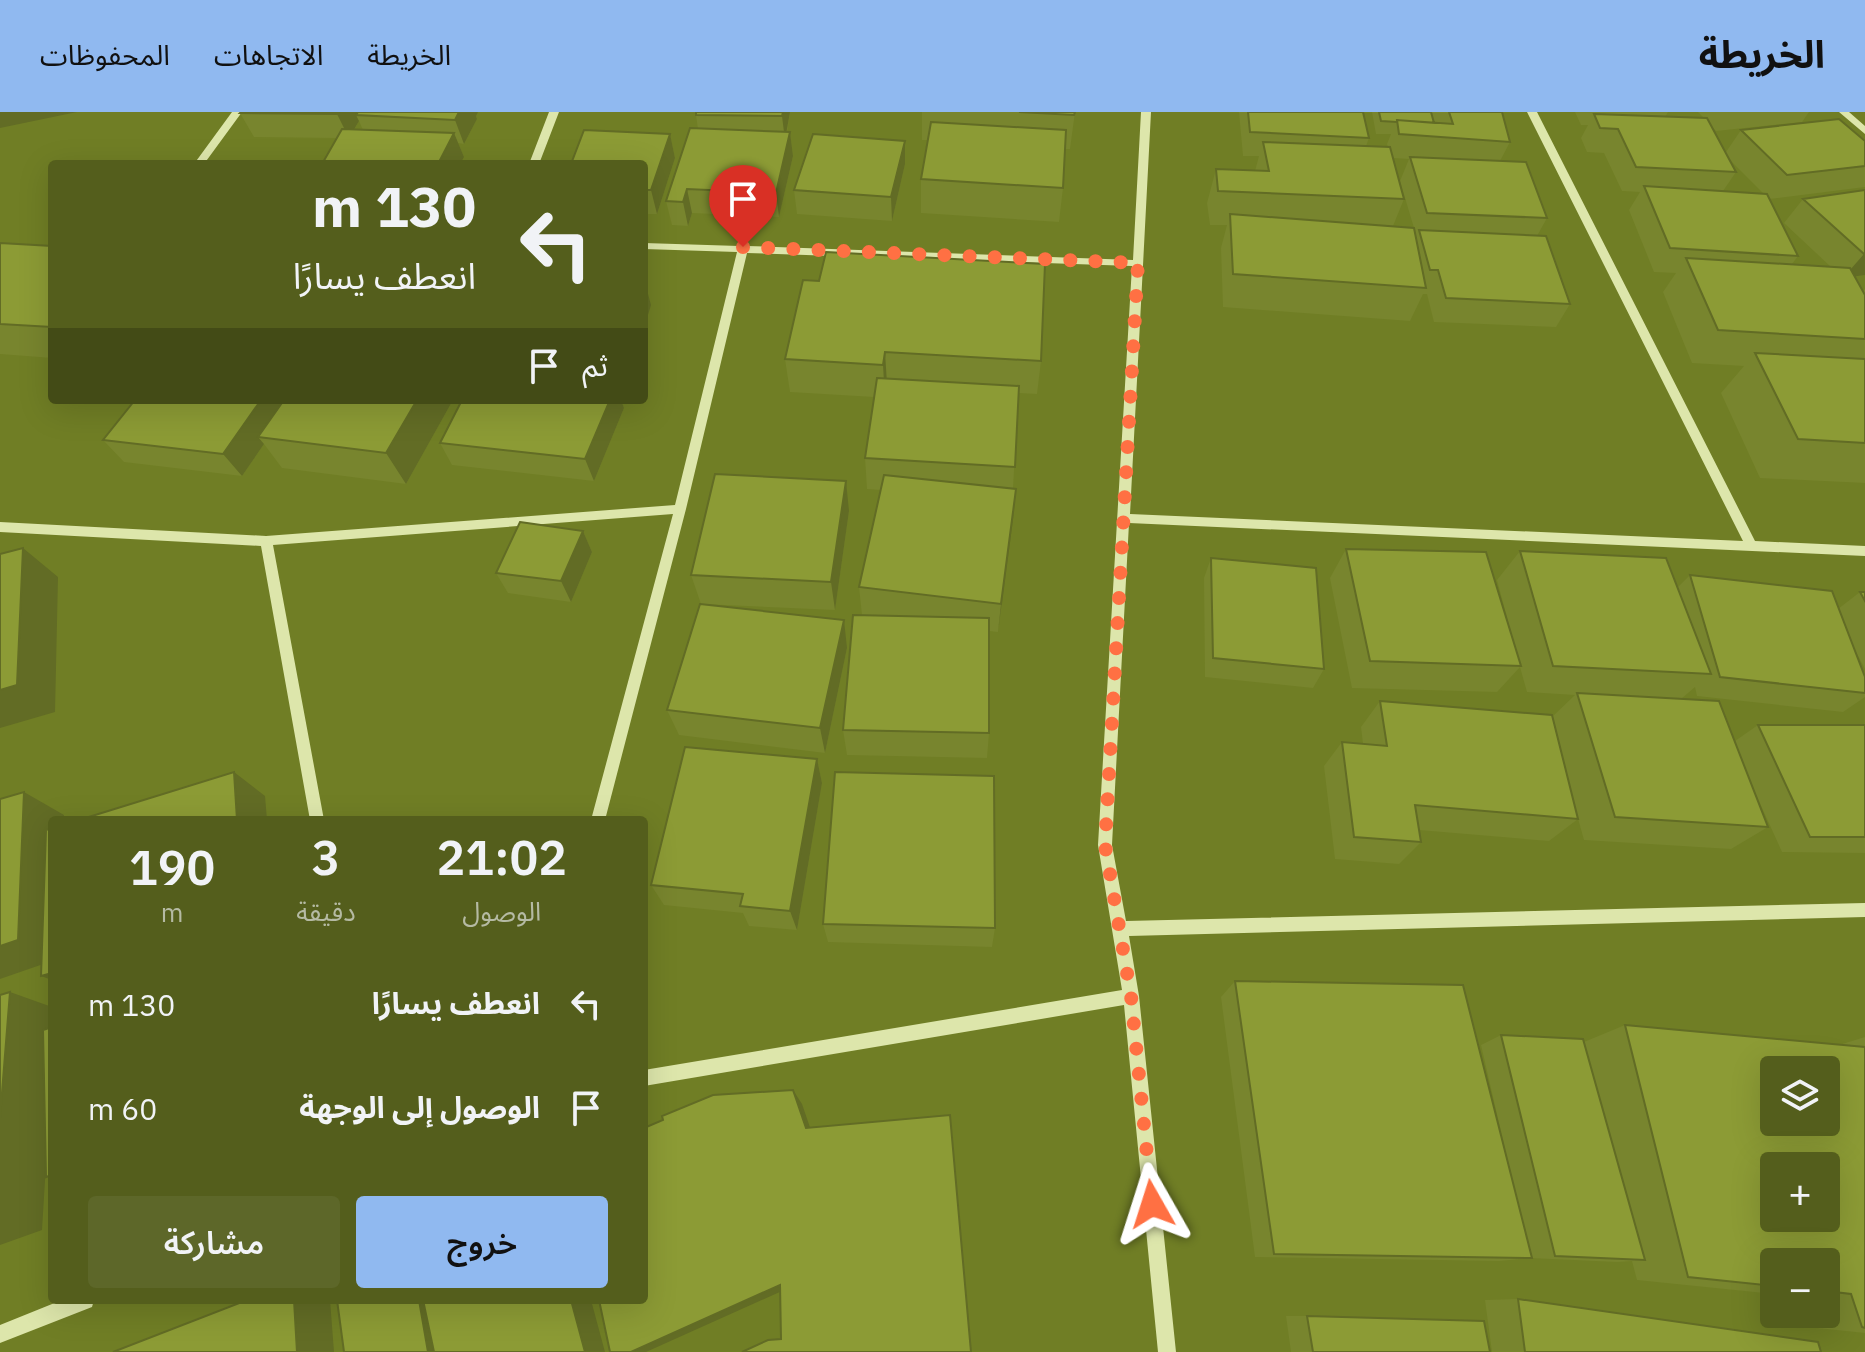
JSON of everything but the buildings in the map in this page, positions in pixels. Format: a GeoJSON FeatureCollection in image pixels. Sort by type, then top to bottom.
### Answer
{"type":"FeatureCollection","features":[{"type":"Feature","properties":{"kind":"street"},"geometry":{"type":"LineString","coordinates":[[202,160],[237,112]]}},
{"type":"Feature","properties":{"kind":"street"},"geometry":{"type":"LineString","coordinates":[[536,160],[554,112]]}},
{"type":"Feature","properties":{"kind":"street"},"geometry":{"type":"LineString","coordinates":[[1146,112],[1105,845],[1131,996],[1167,1352]]}},
{"type":"Feature","properties":{"kind":"street"},"geometry":{"type":"LineString","coordinates":[[1532,112],[1752,547]]}},
{"type":"Feature","properties":{"kind":"street"},"geometry":{"type":"LineString","coordinates":[[1844,112],[1865,131]]}},
{"type":"Feature","properties":{"kind":"street"},"geometry":{"type":"LineString","coordinates":[[648,246],[1138,263]]}},
{"type":"Feature","properties":{"kind":"street"},"geometry":{"type":"LineString","coordinates":[[599,816],[680,509],[743,247]]}},
{"type":"Feature","properties":{"kind":"street"},"geometry":{"type":"LineString","coordinates":[[0,527],[266,541],[680,509]]}},
{"type":"Feature","properties":{"kind":"street"},"geometry":{"type":"LineString","coordinates":[[1124,518],[1865,551]]}},
{"type":"Feature","properties":{"kind":"street"},"geometry":{"type":"LineString","coordinates":[[266,541],[316,816]]}},
{"type":"Feature","properties":{"kind":"street"},"geometry":{"type":"LineString","coordinates":[[1119,929],[1865,910]]}},
{"type":"Feature","properties":{"kind":"street"},"geometry":{"type":"LineString","coordinates":[[648,1077],[1131,996]]}},
{"type":"Feature","properties":{"kind":"street"},"geometry":{"type":"LineString","coordinates":[[0,1334],[75,1304]]}},
{"type":"Feature","properties":{"kind":"route"},"geometry":{"type":"LineString","coordinates":[[743,247],[1138,263],[1105,845],[1131,996],[1152,1204]]}}]}
